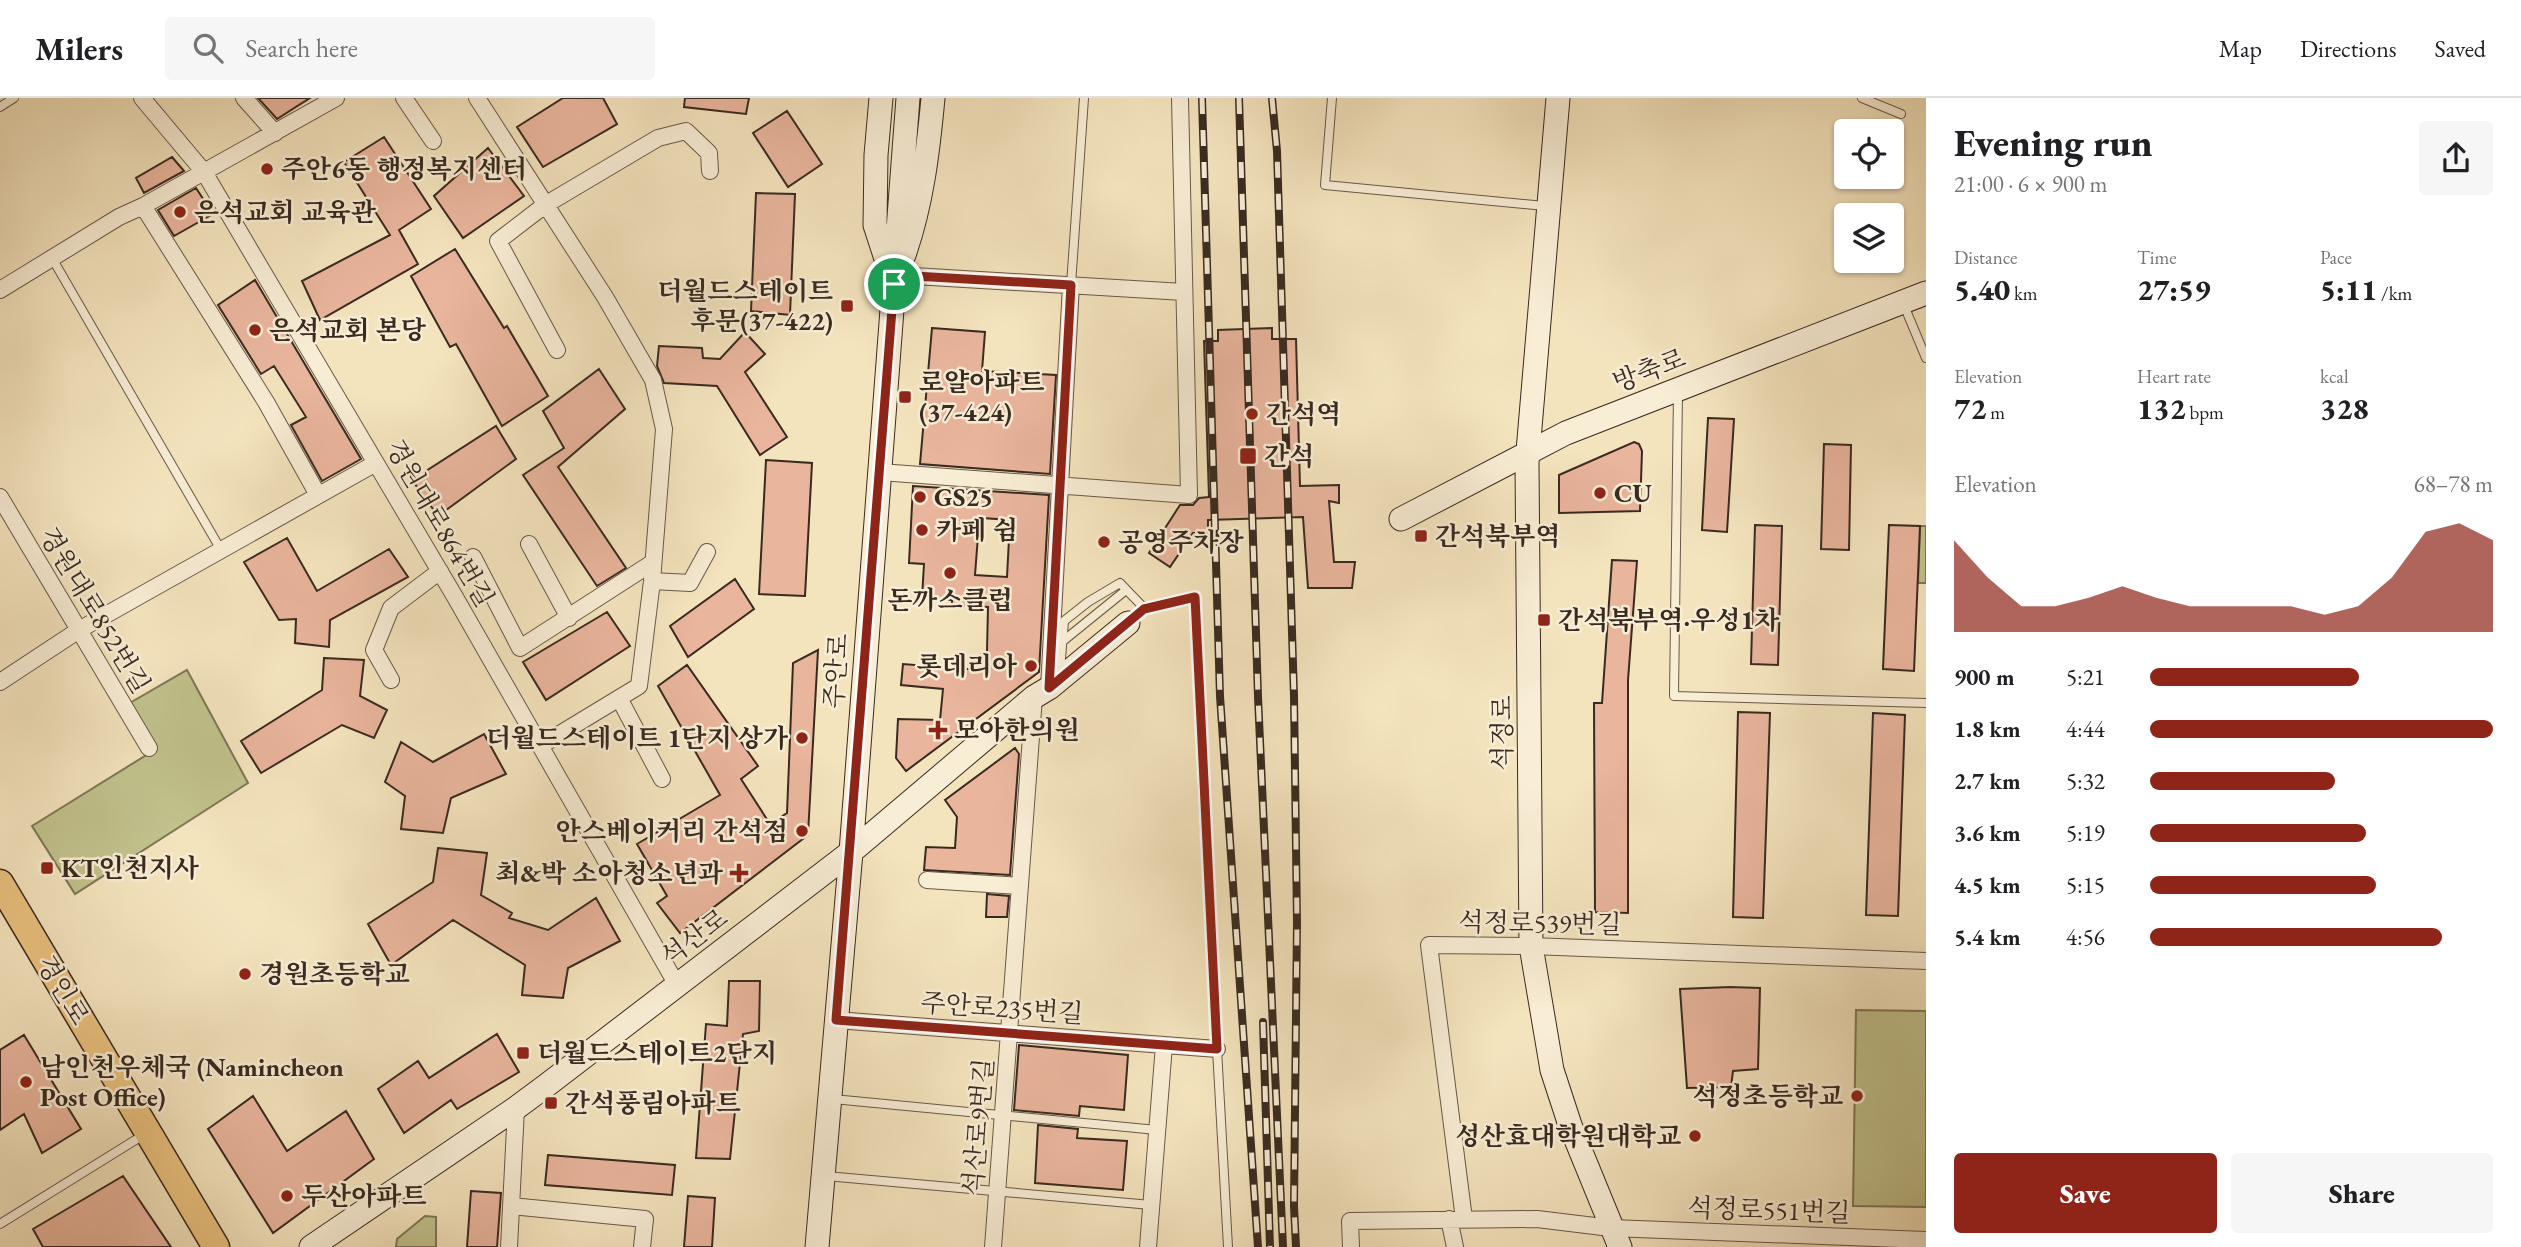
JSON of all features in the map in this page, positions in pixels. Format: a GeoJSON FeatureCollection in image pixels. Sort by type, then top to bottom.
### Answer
{"type":"FeatureCollection","features":[{"type":"Feature","properties":{"kind":"main road"},"geometry":{"type":"LineString","coordinates":[[881,98],[875,225],[895,279]]}},
{"type":"Feature","properties":{"kind":"main road","name":"주안로"},"geometry":{"type":"LineString","coordinates":[[817,1247],[908,98]]}},
{"type":"Feature","properties":{"kind":"main road"},"geometry":{"type":"LineString","coordinates":[[895,279],[916,221],[928,163],[933,98]]}},
{"type":"Feature","properties":{"kind":"main road","name":"석정로"},"geometry":{"type":"LineString","coordinates":[[1558,98],[1529,451],[1531,946],[1552,1070],[1570,1125],[1615,1238]]}},
{"type":"Feature","properties":{"kind":"main road","name":"방축로"},"geometry":{"type":"LineString","coordinates":[[1401,519],[1566,433],[1926,293]]}},
{"type":"Feature","properties":{"kind":"main road","name":"석산로"},"geometry":{"type":"LineString","coordinates":[[311,1247],[516,1108],[677,985],[850,852],[1136,616]]}},
{"type":"Feature","properties":{"kind":"main road","name":"경인로"},"geometry":{"type":"LineString","coordinates":[[0,883],[216,1247]]}},
{"type":"Feature","properties":{"kind":"street","name":"경원대로864번길"},"geometry":{"type":"LineString","coordinates":[[142,98],[204,172],[440,571],[677,985]]}},
{"type":"Feature","properties":{"kind":"street"},"geometry":{"type":"LineString","coordinates":[[244,98],[275,133]]}},
{"type":"Feature","properties":{"kind":"street"},"geometry":{"type":"LineString","coordinates":[[0,290],[119,217],[336,98]]}},
{"type":"Feature","properties":{"kind":"street"},"geometry":{"type":"LineString","coordinates":[[404,98],[433,141]]}},
{"type":"Feature","properties":{"kind":"street"},"geometry":{"type":"LineString","coordinates":[[477,98],[545,205],[598,302],[653,380],[664,429],[652,581],[639,686],[540,746]]}},
{"type":"Feature","properties":{"kind":"street"},"geometry":{"type":"LineString","coordinates":[[880,472],[1189,495],[1180,98]]}},
{"type":"Feature","properties":{"kind":"street"},"geometry":{"type":"LineString","coordinates":[[557,351],[498,242],[545,205],[658,138],[686,131],[709,153],[710,171]]}},
{"type":"Feature","properties":{"kind":"street"},"geometry":{"type":"LineString","coordinates":[[143,206],[266,402],[318,495]]}},
{"type":"Feature","properties":{"kind":"street"},"geometry":{"type":"LineString","coordinates":[[895,279],[1184,292]]}},
{"type":"Feature","properties":{"kind":"street","name":"석산로9번길"},"geometry":{"type":"LineString","coordinates":[[993,1247],[1020,886],[1048,688],[1071,285]]}},
{"type":"Feature","properties":{"kind":"street"},"geometry":{"type":"LineString","coordinates":[[0,682],[79,630],[376,463]]}},
{"type":"Feature","properties":{"kind":"street","name":"경원대로852번길"},"geometry":{"type":"LineString","coordinates":[[0,497],[149,748]]}},
{"type":"Feature","properties":{"kind":"street"},"geometry":{"type":"LineString","coordinates":[[529,544],[569,618]]}},
{"type":"Feature","properties":{"kind":"street"},"geometry":{"type":"LineString","coordinates":[[652,581],[690,583],[707,552]]}},
{"type":"Feature","properties":{"kind":"street"},"geometry":{"type":"LineString","coordinates":[[473,557],[520,649],[652,564]]}},
{"type":"Feature","properties":{"kind":"street"},"geometry":{"type":"LineString","coordinates":[[391,680],[374,650],[391,608],[440,571]]}},
{"type":"Feature","properties":{"kind":"street"},"geometry":{"type":"LineString","coordinates":[[619,698],[662,779]]}},
{"type":"Feature","properties":{"kind":"street"},"geometry":{"type":"LineString","coordinates":[[928,880],[1020,886]]}},
{"type":"Feature","properties":{"kind":"street","name":"석정로539번길"},"geometry":{"type":"LineString","coordinates":[[1457,1219],[1429,945],[1531,946],[1926,961]]}},
{"type":"Feature","properties":{"kind":"street","name":"주안로235번길"},"geometry":{"type":"LineString","coordinates":[[836,1020],[1217,1049]]}},
{"type":"Feature","properties":{"kind":"street"},"geometry":{"type":"LineString","coordinates":[[1147,1247],[1164,1045]]}},
{"type":"Feature","properties":{"kind":"street"},"geometry":{"type":"LineString","coordinates":[[509,1247],[516,1108]]}},
{"type":"Feature","properties":{"kind":"street"},"geometry":{"type":"LineString","coordinates":[[511,1206],[645,1219],[642,1247]]}},
{"type":"Feature","properties":{"kind":"street"},"geometry":{"type":"LineString","coordinates":[[1455,1247],[1457,1219]]}},
{"type":"Feature","properties":{"kind":"street","name":"석정로551번길"},"geometry":{"type":"LineString","coordinates":[[1351,1247],[1350,1221],[1457,1219],[1537,1219],[1615,1238],[1926,1240]]}},
{"type":"Feature","properties":{"kind":"lane"},"geometry":{"type":"LineString","coordinates":[[0,107],[14,98]]}},
{"type":"Feature","properties":{"kind":"lane"},"geometry":{"type":"LineString","coordinates":[[1071,285],[1084,98]]}},
{"type":"Feature","properties":{"kind":"lane"},"geometry":{"type":"LineString","coordinates":[[1332,98],[1325,186],[1549,206]]}},
{"type":"Feature","properties":{"kind":"lane"},"geometry":{"type":"LineString","coordinates":[[1862,98],[1901,114]]}},
{"type":"Feature","properties":{"kind":"lane"},"geometry":{"type":"LineString","coordinates":[[52,258],[221,550]]}},
{"type":"Feature","properties":{"kind":"lane"},"geometry":{"type":"LineString","coordinates":[[1902,303],[1926,358]]}},
{"type":"Feature","properties":{"kind":"lane"},"geometry":{"type":"LineString","coordinates":[[1679,389],[1674,696],[1926,703]]}},
{"type":"Feature","properties":{"kind":"lane"},"geometry":{"type":"LineString","coordinates":[[1048,688],[1063,640],[1064,621],[1120,583],[1126,590],[1136,616],[1195,597],[1228,1247]]}},
{"type":"Feature","properties":{"kind":"lane"},"geometry":{"type":"LineString","coordinates":[[1063,640],[1126,590]]}},
{"type":"Feature","properties":{"kind":"lane"},"geometry":{"type":"LineString","coordinates":[[830,1099],[1157,1130]]}},
{"type":"Feature","properties":{"kind":"lane"},"geometry":{"type":"LineString","coordinates":[[0,1224],[147,1133]]}},
{"type":"Feature","properties":{"kind":"lane"},"geometry":{"type":"LineString","coordinates":[[823,1176],[1151,1205]]}},
{"type":"Feature","properties":{"kind":"green space"},"geometry":{"type":"Polygon","coordinates":[[[1920,526],[1926,526],[1926,583],[1918,583],[1920,526]]]}},
{"type":"Feature","properties":{"kind":"green space"},"geometry":{"type":"Polygon","coordinates":[[[187,670],[248,783],[75,894],[32,826],[156,749],[128,704],[187,670]]]}},
{"type":"Feature","properties":{"kind":"green space"},"geometry":{"type":"Polygon","coordinates":[[[1856,1010],[1926,1011],[1926,1207],[1853,1206],[1856,1010]]]}},
{"type":"Feature","properties":{"kind":"green space"},"geometry":{"type":"Polygon","coordinates":[[[425,1216],[436,1217],[436,1247],[396,1247],[397,1239],[425,1216]]]}},
{"type":"Feature","properties":{"kind":"building"},"geometry":{"type":"Polygon","coordinates":[[[258,98],[310,98],[277,119],[258,98]]]}},
{"type":"Feature","properties":{"kind":"building"},"geometry":{"type":"Polygon","coordinates":[[[563,98],[603,98],[617,124],[543,167],[517,127],[563,98]]]}},
{"type":"Feature","properties":{"kind":"building"},"geometry":{"type":"Polygon","coordinates":[[[685,98],[749,98],[746,114],[684,107],[685,98]]]}},
{"type":"Feature","properties":{"kind":"building"},"geometry":{"type":"Polygon","coordinates":[[[787,111],[822,164],[788,187],[753,133],[787,111]]]}},
{"type":"Feature","properties":{"kind":"building"},"geometry":{"type":"Polygon","coordinates":[[[384,137],[431,209],[399,230],[418,264],[320,320],[302,281],[390,235],[344,162],[384,137]]]}},
{"type":"Feature","properties":{"kind":"building"},"geometry":{"type":"Polygon","coordinates":[[[488,148],[524,196],[463,238],[434,196],[488,148]]]}},
{"type":"Feature","properties":{"kind":"building"},"geometry":{"type":"Polygon","coordinates":[[[172,157],[184,171],[144,193],[136,178],[172,157]]]}},
{"type":"Feature","properties":{"kind":"building","name":"은석교회 교육관"},"geometry":{"type":"Polygon","coordinates":[[[196,188],[213,214],[174,236],[158,210],[196,188]]]}},
{"type":"Feature","properties":{"kind":"building"},"geometry":{"type":"Polygon","coordinates":[[[756,193],[795,194],[790,315],[751,311],[756,193]]]}},
{"type":"Feature","properties":{"kind":"building"},"geometry":{"type":"Polygon","coordinates":[[[455,249],[504,328],[507,326],[548,396],[502,426],[456,344],[450,347],[411,276],[455,249]]]}},
{"type":"Feature","properties":{"kind":"building"},"geometry":{"type":"Polygon","coordinates":[[[255,280],[361,459],[322,481],[291,425],[306,417],[274,366],[261,374],[218,305],[255,280]]]}},
{"type":"Feature","properties":{"kind":"building"},"geometry":{"type":"Polygon","coordinates":[[[932,328],[985,332],[982,371],[1056,375],[1050,474],[920,464],[932,328]]]}},
{"type":"Feature","properties":{"kind":"building","name":"간석역"},"geometry":{"type":"Polygon","coordinates":[[[1272,328],[1272,339],[1296,339],[1300,486],[1339,485],[1339,503],[1329,501],[1334,562],[1355,562],[1352,588],[1308,588],[1303,517],[1208,520],[1208,533],[1193,533],[1170,567],[1149,553],[1180,505],[1193,505],[1199,498],[1209,497],[1204,341],[1218,341],[1218,330],[1272,328]]]}},
{"type":"Feature","properties":{"kind":"building"},"geometry":{"type":"Polygon","coordinates":[[[745,332],[765,354],[745,372],[787,437],[760,455],[717,386],[664,383],[657,366],[659,346],[702,348],[703,358],[720,359],[745,332]]]}},
{"type":"Feature","properties":{"kind":"building"},"geometry":{"type":"Polygon","coordinates":[[[599,369],[625,409],[558,467],[626,568],[597,586],[523,475],[564,448],[543,411],[599,369]]]}},
{"type":"Feature","properties":{"kind":"building"},"geometry":{"type":"Polygon","coordinates":[[[1708,418],[1734,419],[1727,532],[1702,530],[1708,418]]]}},
{"type":"Feature","properties":{"kind":"building"},"geometry":{"type":"Polygon","coordinates":[[[496,426],[516,459],[438,516],[412,480],[496,426]]]}},
{"type":"Feature","properties":{"kind":"building","name":"CU"},"geometry":{"type":"Polygon","coordinates":[[[1634,442],[1639,444],[1642,451],[1640,511],[1559,513],[1559,475],[1634,442]]]}},
{"type":"Feature","properties":{"kind":"building"},"geometry":{"type":"Polygon","coordinates":[[[1824,444],[1851,445],[1849,550],[1821,549],[1824,444]]]}},
{"type":"Feature","properties":{"kind":"building"},"geometry":{"type":"Polygon","coordinates":[[[766,460],[812,463],[805,596],[759,594],[766,460]]]}},
{"type":"Feature","properties":{"kind":"building"},"geometry":{"type":"Polygon","coordinates":[[[913,486],[1049,495],[1039,672],[906,771],[896,758],[898,719],[940,720],[943,689],[901,685],[903,664],[979,670],[980,655],[987,651],[988,607],[952,605],[952,600],[922,598],[924,564],[909,563],[913,486]],[[982,518],[975,575],[1007,577],[1010,520],[982,518]]]}},
{"type":"Feature","properties":{"kind":"building"},"geometry":{"type":"Polygon","coordinates":[[[1755,525],[1782,526],[1778,665],[1751,664],[1755,525]]]}},
{"type":"Feature","properties":{"kind":"building"},"geometry":{"type":"Polygon","coordinates":[[[1889,525],[1920,526],[1914,671],[1883,669],[1889,525]]]}},
{"type":"Feature","properties":{"kind":"building"},"geometry":{"type":"Polygon","coordinates":[[[287,538],[317,591],[389,549],[408,577],[330,620],[329,647],[295,643],[296,619],[279,620],[244,562],[287,538]]]}},
{"type":"Feature","properties":{"kind":"building"},"geometry":{"type":"Polygon","coordinates":[[[1612,560],[1637,561],[1628,680],[1628,913],[1595,912],[1594,703],[1602,703],[1612,560]]]}},
{"type":"Feature","properties":{"kind":"building"},"geometry":{"type":"Polygon","coordinates":[[[735,579],[754,609],[688,657],[670,626],[735,579]]]}},
{"type":"Feature","properties":{"kind":"building"},"geometry":{"type":"Polygon","coordinates":[[[607,612],[630,646],[546,700],[523,662],[607,612]]]}},
{"type":"Feature","properties":{"kind":"building"},"geometry":{"type":"Polygon","coordinates":[[[818,650],[808,835],[680,933],[657,903],[667,896],[637,844],[720,795],[658,686],[687,665],[758,766],[741,779],[770,824],[787,813],[793,663],[818,650]]]}},
{"type":"Feature","properties":{"kind":"building"},"geometry":{"type":"Polygon","coordinates":[[[324,658],[364,660],[360,696],[387,710],[374,738],[342,725],[261,773],[241,741],[322,690],[324,658]]]}},
{"type":"Feature","properties":{"kind":"building"},"geometry":{"type":"Polygon","coordinates":[[[1738,712],[1770,713],[1763,918],[1733,917],[1738,712]]]}},
{"type":"Feature","properties":{"kind":"building"},"geometry":{"type":"Polygon","coordinates":[[[1873,713],[1905,715],[1898,916],[1866,915],[1873,713]]]}},
{"type":"Feature","properties":{"kind":"building"},"geometry":{"type":"Polygon","coordinates":[[[484,734],[506,774],[451,798],[443,833],[401,829],[405,796],[385,782],[401,742],[433,762],[484,734]]]}},
{"type":"Feature","properties":{"kind":"building"},"geometry":{"type":"Polygon","coordinates":[[[1015,748],[1019,754],[1010,875],[924,870],[926,847],[955,848],[957,817],[945,800],[1015,748]]]}},
{"type":"Feature","properties":{"kind":"building"},"geometry":{"type":"Polygon","coordinates":[[[438,848],[487,853],[481,895],[512,913],[509,918],[548,930],[596,898],[620,941],[568,968],[563,998],[522,995],[525,965],[453,920],[391,965],[368,924],[433,882],[438,848]]]}},
{"type":"Feature","properties":{"kind":"building"},"geometry":{"type":"Polygon","coordinates":[[[987,894],[1009,896],[1007,917],[986,917],[987,894]]]}},
{"type":"Feature","properties":{"kind":"building"},"geometry":{"type":"Polygon","coordinates":[[[729,981],[760,981],[759,1031],[743,1034],[730,1159],[696,1158],[706,1024],[727,1026],[729,981]]]}},
{"type":"Feature","properties":{"kind":"building"},"geometry":{"type":"Polygon","coordinates":[[[1760,988],[1758,1069],[1733,1071],[1731,1087],[1687,1088],[1680,989],[1760,988]]]}},
{"type":"Feature","properties":{"kind":"building"},"geometry":{"type":"Polygon","coordinates":[[[497,1034],[519,1072],[457,1109],[451,1100],[404,1133],[378,1089],[418,1061],[429,1078],[497,1034]]]}},
{"type":"Feature","properties":{"kind":"building","name":"남인천우체국 (Namincheon Post Office)"},"geometry":{"type":"Polygon","coordinates":[[[24,1035],[81,1129],[42,1153],[24,1114],[0,1130],[0,1050],[24,1035]]]}},
{"type":"Feature","properties":{"kind":"building"},"geometry":{"type":"Polygon","coordinates":[[[1019,1045],[1128,1055],[1124,1110],[1080,1106],[1079,1116],[1014,1110],[1019,1045]]]}},
{"type":"Feature","properties":{"kind":"building","name":"두산아파트"},"geometry":{"type":"Polygon","coordinates":[[[253,1096],[287,1151],[346,1111],[374,1159],[273,1233],[208,1129],[253,1096]]]}},
{"type":"Feature","properties":{"kind":"building"},"geometry":{"type":"Polygon","coordinates":[[[1038,1125],[1078,1129],[1077,1138],[1127,1141],[1123,1190],[1035,1183],[1038,1125]]]}},
{"type":"Feature","properties":{"kind":"building"},"geometry":{"type":"Polygon","coordinates":[[[548,1155],[675,1165],[672,1195],[545,1185],[548,1155]]]}},
{"type":"Feature","properties":{"kind":"building"},"geometry":{"type":"Polygon","coordinates":[[[123,1176],[171,1247],[43,1247],[33,1229],[123,1176]]]}},
{"type":"Feature","properties":{"kind":"building"},"geometry":{"type":"Polygon","coordinates":[[[471,1191],[501,1193],[497,1247],[467,1247],[471,1191]]]}},
{"type":"Feature","properties":{"kind":"building"},"geometry":{"type":"Polygon","coordinates":[[[688,1196],[715,1198],[712,1247],[684,1247],[688,1196]]]}},
{"type":"Feature","properties":{"kind":"railway"},"geometry":{"type":"LineString","coordinates":[[1202,98],[1220,696],[1258,1247]]}},
{"type":"Feature","properties":{"kind":"railway"},"geometry":{"type":"LineString","coordinates":[[1239,98],[1258,697],[1283,1247]]}},
{"type":"Feature","properties":{"kind":"railway"},"geometry":{"type":"LineString","coordinates":[[1272,98],[1277,151],[1294,696],[1297,922],[1294,1206],[1296,1247]]}},
{"type":"Feature","properties":{"kind":"railway"},"geometry":{"type":"LineString","coordinates":[[1263,1022],[1270,1247]]}},
{"type":"Feature","properties":{"kind":"place","name":"주안6동 행정복지센터"},"geometry":{"type":"Point","coordinates":[267,169]}},
{"type":"Feature","properties":{"kind":"place","name":"은석교회 교육관"},"geometry":{"type":"Point","coordinates":[180,212]}},
{"type":"Feature","properties":{"kind":"place","name":"더월드스테이트 후문(37-422)"},"geometry":{"type":"Point","coordinates":[847,306]}},
{"type":"Feature","properties":{"kind":"place","name":"은석교회 본당"},"geometry":{"type":"Point","coordinates":[255,330]}},
{"type":"Feature","properties":{"kind":"place","name":"로얄아파트 (37-424)"},"geometry":{"type":"Point","coordinates":[905,397]}},
{"type":"Feature","properties":{"kind":"place","name":"간석역"},"geometry":{"type":"Point","coordinates":[1252,414]}},
{"type":"Feature","properties":{"kind":"place","name":"간석"},"geometry":{"type":"Point","coordinates":[1248,456]}},
{"type":"Feature","properties":{"kind":"place","name":"CU"},"geometry":{"type":"Point","coordinates":[1600,493]}},
{"type":"Feature","properties":{"kind":"place","name":"GS25"},"geometry":{"type":"Point","coordinates":[920,497]}},
{"type":"Feature","properties":{"kind":"place","name":"카페 쉼"},"geometry":{"type":"Point","coordinates":[922,530]}},
{"type":"Feature","properties":{"kind":"place","name":"간석북부역"},"geometry":{"type":"Point","coordinates":[1421,536]}},
{"type":"Feature","properties":{"kind":"place","name":"공영주차장"},"geometry":{"type":"Point","coordinates":[1104,542]}},
{"type":"Feature","properties":{"kind":"place","name":"돈까스클럽"},"geometry":{"type":"Point","coordinates":[950,573]}},
{"type":"Feature","properties":{"kind":"place","name":"간석북부역·우성1차"},"geometry":{"type":"Point","coordinates":[1544,620]}},
{"type":"Feature","properties":{"kind":"place","name":"롯데리아"},"geometry":{"type":"Point","coordinates":[1031,666]}},
{"type":"Feature","properties":{"kind":"place","name":"모아한의원"},"geometry":{"type":"Point","coordinates":[938,730]}},
{"type":"Feature","properties":{"kind":"place","name":"더월드스테이트 1단지 상가"},"geometry":{"type":"Point","coordinates":[802,738]}},
{"type":"Feature","properties":{"kind":"place","name":"안스베이커리 간석점"},"geometry":{"type":"Point","coordinates":[802,831]}},
{"type":"Feature","properties":{"kind":"place","name":"KT인천지사"},"geometry":{"type":"Point","coordinates":[47,868]}},
{"type":"Feature","properties":{"kind":"place","name":"최&박 소아청소년과"},"geometry":{"type":"Point","coordinates":[739,873]}},
{"type":"Feature","properties":{"kind":"place","name":"경원초등학교"},"geometry":{"type":"Point","coordinates":[245,974]}},
{"type":"Feature","properties":{"kind":"place","name":"더월드스테이트2단지"},"geometry":{"type":"Point","coordinates":[523,1053]}},
{"type":"Feature","properties":{"kind":"place","name":"남인천우체국 (Namincheon Post Office)"},"geometry":{"type":"Point","coordinates":[26,1082]}},
{"type":"Feature","properties":{"kind":"place","name":"석정초등학교"},"geometry":{"type":"Point","coordinates":[1857,1096]}},
{"type":"Feature","properties":{"kind":"place","name":"간석풍림아파트"},"geometry":{"type":"Point","coordinates":[551,1103]}},
{"type":"Feature","properties":{"kind":"place","name":"성산효대학원대학교"},"geometry":{"type":"Point","coordinates":[1695,1136]}},
{"type":"Feature","properties":{"kind":"place","name":"두산아파트"},"geometry":{"type":"Point","coordinates":[287,1196]}},
{"type":"Feature","properties":{"kind":"route"},"geometry":{"type":"LineString","coordinates":[[897,275],[1071,285],[1049,688],[1144,609],[1195,597],[1217,1049],[836,1020],[894,284],[897,275]]}}]}
